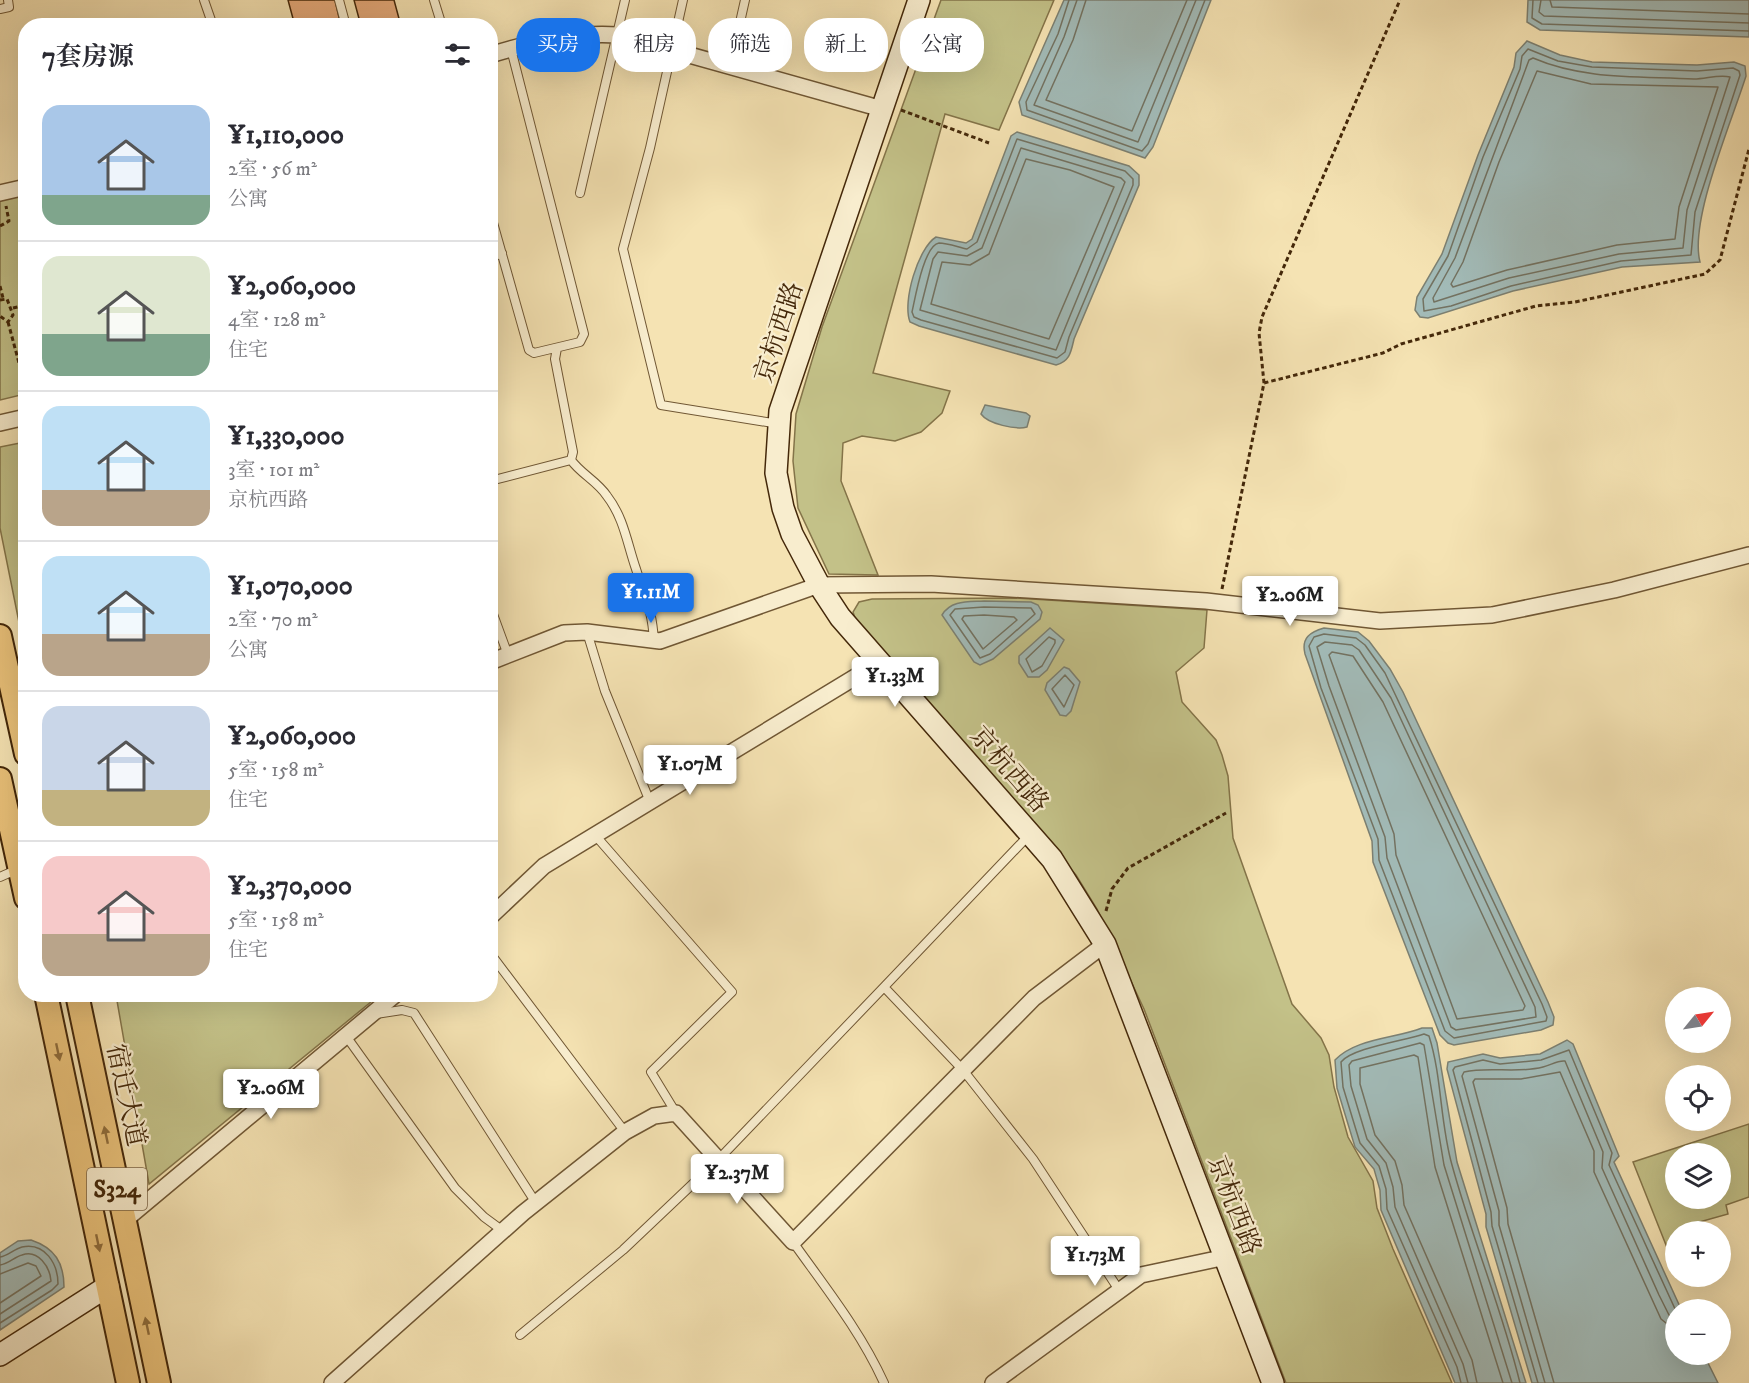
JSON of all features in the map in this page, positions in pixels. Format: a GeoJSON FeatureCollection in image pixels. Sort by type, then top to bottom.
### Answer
{"type":"FeatureCollection","features":[{"type":"Feature","properties":{"kind":"main road","name":"京杭西路"},"geometry":{"type":"LineString","coordinates":[[919,0],[780,411],[776,474],[783,508],[792,534],[819,585],[840,617],[1031,833],[1052,859],[1102,938],[1273,1383]]}},
{"type":"Feature","properties":{"kind":"main road"},"geometry":{"type":"LineString","coordinates":[[0,636],[18,718]]}},
{"type":"Feature","properties":{"kind":"main road"},"geometry":{"type":"LineString","coordinates":[[0,778],[10,872],[18,885]]}},
{"type":"Feature","properties":{"kind":"main road","name":"S324"},"geometry":{"type":"LineString","coordinates":[[48,1002],[128,1383]]}},
{"type":"Feature","properties":{"kind":"main road","name":"宿迁大道"},"geometry":{"type":"LineString","coordinates":[[78,1002],[159,1383]]}},
{"type":"Feature","properties":{"kind":"main road"},"geometry":{"type":"LineString","coordinates":[[0,1355],[108,1286]]}},
{"type":"Feature","properties":{"kind":"street"},"geometry":{"type":"LineString","coordinates":[[498,53],[591,33],[612,35]]}},
{"type":"Feature","properties":{"kind":"street"},"geometry":{"type":"LineString","coordinates":[[751,72],[884,104]]}},
{"type":"Feature","properties":{"kind":"street"},"geometry":{"type":"LineString","coordinates":[[2,193],[18,189]]}},
{"type":"Feature","properties":{"kind":"street"},"geometry":{"type":"LineString","coordinates":[[0,423],[18,419]]}},
{"type":"Feature","properties":{"kind":"street"},"geometry":{"type":"LineString","coordinates":[[498,659],[564,633],[587,632],[660,641],[819,585],[931,584],[1220,603],[1380,621],[1492,615],[1614,590],[1749,555]]}},
{"type":"Feature","properties":{"kind":"street"},"geometry":{"type":"LineString","coordinates":[[498,909],[544,866],[879,662]]}},
{"type":"Feature","properties":{"kind":"street"},"geometry":{"type":"LineString","coordinates":[[332,1383],[536,1203],[625,1132],[654,1116],[676,1113],[793,1242],[1034,999],[1102,938]]}},
{"type":"Feature","properties":{"kind":"street"},"geometry":{"type":"LineString","coordinates":[[124,1221],[386,1002]]}},
{"type":"Feature","properties":{"kind":"street"},"geometry":{"type":"LineString","coordinates":[[993,1383],[1142,1275],[1226,1257]]}},
{"type":"Feature","properties":{"kind":"lane"},"geometry":{"type":"LineString","coordinates":[[0,9],[9,7],[8,0]]}},
{"type":"Feature","properties":{"kind":"lane"},"geometry":{"type":"LineString","coordinates":[[204,0],[210,18]]}},
{"type":"Feature","properties":{"kind":"lane"},"geometry":{"type":"LineString","coordinates":[[339,0],[344,18]]}},
{"type":"Feature","properties":{"kind":"lane"},"geometry":{"type":"LineString","coordinates":[[435,0],[440,18]]}},
{"type":"Feature","properties":{"kind":"lane"},"geometry":{"type":"LineString","coordinates":[[621,18],[625,0]]}},
{"type":"Feature","properties":{"kind":"lane"},"geometry":{"type":"LineString","coordinates":[[679,18],[683,0]]}},
{"type":"Feature","properties":{"kind":"lane"},"geometry":{"type":"LineString","coordinates":[[741,18],[745,0]]}},
{"type":"Feature","properties":{"kind":"lane"},"geometry":{"type":"LineString","coordinates":[[498,239],[529,351],[534,353],[580,342],[584,334],[512,49]]}},
{"type":"Feature","properties":{"kind":"lane"},"geometry":{"type":"LineString","coordinates":[[580,193],[612,60]]}},
{"type":"Feature","properties":{"kind":"lane"},"geometry":{"type":"LineString","coordinates":[[667,72],[623,249],[661,405],[779,424]]}},
{"type":"Feature","properties":{"kind":"lane"},"geometry":{"type":"LineString","coordinates":[[498,255],[502,253]]}},
{"type":"Feature","properties":{"kind":"lane"},"geometry":{"type":"LineString","coordinates":[[557,348],[555,359],[573,452],[571,460]]}},
{"type":"Feature","properties":{"kind":"lane"},"geometry":{"type":"LineString","coordinates":[[498,479],[571,460]]}},
{"type":"Feature","properties":{"kind":"lane"},"geometry":{"type":"LineString","coordinates":[[571,460],[580,471],[600,486],[624,524],[635,567],[652,612],[654,640]]}},
{"type":"Feature","properties":{"kind":"lane"},"geometry":{"type":"LineString","coordinates":[[498,628],[508,655]]}},
{"type":"Feature","properties":{"kind":"lane"},"geometry":{"type":"LineString","coordinates":[[587,632],[605,692],[650,802]]}},
{"type":"Feature","properties":{"kind":"lane"},"geometry":{"type":"LineString","coordinates":[[520,1335],[623,1250],[718,1160],[1031,833]]}},
{"type":"Feature","properties":{"kind":"lane"},"geometry":{"type":"LineString","coordinates":[[595,835],[732,992],[651,1072],[676,1113]]}},
{"type":"Feature","properties":{"kind":"lane"},"geometry":{"type":"LineString","coordinates":[[498,964],[625,1132]]}},
{"type":"Feature","properties":{"kind":"lane"},"geometry":{"type":"LineString","coordinates":[[884,987],[963,1070],[1033,1159],[1119,1290]]}},
{"type":"Feature","properties":{"kind":"lane"},"geometry":{"type":"LineString","coordinates":[[372,1014],[402,1010],[414,1013],[536,1203]]}},
{"type":"Feature","properties":{"kind":"lane"},"geometry":{"type":"LineString","coordinates":[[346,1036],[455,1188],[484,1217],[503,1231]]}},
{"type":"Feature","properties":{"kind":"lane"},"geometry":{"type":"LineString","coordinates":[[793,1242],[838,1305],[876,1364],[884,1383]]}},
{"type":"Feature","properties":{"kind":"path"},"geometry":{"type":"LineString","coordinates":[[1220,603],[1264,383],[1259,333],[1262,317],[1400,0]]}},
{"type":"Feature","properties":{"kind":"path"},"geometry":{"type":"LineString","coordinates":[[884,104],[989,144]]}},
{"type":"Feature","properties":{"kind":"path"},"geometry":{"type":"LineString","coordinates":[[1264,383],[1383,353],[1401,344],[1536,306],[1575,302],[1705,274],[1720,260],[1749,149]]}},
{"type":"Feature","properties":{"kind":"path"},"geometry":{"type":"LineString","coordinates":[[0,226],[9,221],[2,193]]}},
{"type":"Feature","properties":{"kind":"path"},"geometry":{"type":"LineString","coordinates":[[0,286],[1,299],[7,299],[12,308],[13,315],[8,322]]}},
{"type":"Feature","properties":{"kind":"path"},"geometry":{"type":"LineString","coordinates":[[12,308],[18,307]]}},
{"type":"Feature","properties":{"kind":"path"},"geometry":{"type":"LineString","coordinates":[[0,316],[8,322],[18,359]]}},
{"type":"Feature","properties":{"kind":"path"},"geometry":{"type":"LineString","coordinates":[[1102,938],[1112,889],[1119,877],[1128,868],[1226,813]]}},
{"type":"Feature","properties":{"kind":"shaded area"},"geometry":{"type":"Polygon","coordinates":[[[941,0],[1054,0],[999,130],[945,114],[873,373],[950,391],[942,413],[921,432],[895,441],[862,436],[843,443],[841,481],[878,575],[829,574],[798,508],[793,461],[796,414],[822,327],[915,72],[984,72],[984,18],[934,18],[941,0]]]}},
{"type":"Feature","properties":{"kind":"shaded area"},"geometry":{"type":"Polygon","coordinates":[[[18,194],[18,396],[0,400],[0,199],[18,194]]]}},
{"type":"Feature","properties":{"kind":"shaded area"},"geometry":{"type":"Polygon","coordinates":[[[18,444],[18,617],[0,528],[0,447],[18,444]]]}},
{"type":"Feature","properties":{"kind":"shaded area"},"geometry":{"type":"Polygon","coordinates":[[[1015,598],[1207,610],[1204,648],[1176,672],[1182,702],[1216,740],[1222,755],[1228,776],[1233,838],[1292,1004],[1321,1038],[1329,1055],[1334,1087],[1348,1137],[1373,1181],[1377,1208],[1393,1249],[1452,1383],[1286,1383],[1144,1009],[1097,909],[1076,875],[858,627],[853,612],[859,602],[872,599],[1015,598]]]}},
{"type":"Feature","properties":{"kind":"shaded area"},"geometry":{"type":"Polygon","coordinates":[[[117,1002],[371,1002],[149,1184],[117,1002]]]}},
{"type":"Feature","properties":{"kind":"shaded area"},"geometry":{"type":"Polygon","coordinates":[[[1749,1124],[1749,1197],[1731,1203],[1731,1143],[1691,1143],[1749,1124]]]}},
{"type":"Feature","properties":{"kind":"shaded area"},"geometry":{"type":"Polygon","coordinates":[[[1665,1152],[1665,1209],[1727,1209],[1728,1214],[1703,1221],[1665,1221],[1665,1242],[1633,1162],[1665,1152]]]}},
{"type":"Feature","properties":{"kind":"water"},"geometry":{"type":"Polygon","coordinates":[[[1064,0],[1211,0],[1153,147],[1145,158],[1022,115],[1019,102],[1064,0]]]}},
{"type":"Feature","properties":{"kind":"water"},"geometry":{"type":"Polygon","coordinates":[[[1528,0],[1749,0],[1749,37],[1540,30],[1527,22],[1528,0]]]}},
{"type":"Feature","properties":{"kind":"water"},"geometry":{"type":"Polygon","coordinates":[[[1527,41],[1560,55],[1592,62],[1697,65],[1734,62],[1745,66],[1746,76],[1706,197],[1698,244],[1700,262],[1622,267],[1513,291],[1428,318],[1420,317],[1415,310],[1417,297],[1442,254],[1478,155],[1514,67],[1516,53],[1527,41]]]}},
{"type":"Feature","properties":{"kind":"water"},"geometry":{"type":"Polygon","coordinates":[[[1017,132],[1129,166],[1139,175],[1139,185],[1074,339],[1071,352],[1064,361],[1056,365],[919,326],[910,322],[908,313],[913,276],[923,252],[936,237],[966,243],[972,239],[1011,136],[1017,132]]]}},
{"type":"Feature","properties":{"kind":"water"},"geometry":{"type":"Polygon","coordinates":[[[985,405],[1026,413],[1030,416],[1027,427],[1009,427],[990,421],[981,414],[985,405]]]}},
{"type":"Feature","properties":{"kind":"water"},"geometry":{"type":"Polygon","coordinates":[[[984,601],[1031,602],[1038,605],[1042,612],[1040,619],[993,659],[980,665],[974,662],[942,615],[955,604],[984,601]]]}},
{"type":"Feature","properties":{"kind":"water"},"geometry":{"type":"Polygon","coordinates":[[[1050,628],[1064,640],[1047,670],[1039,677],[1028,677],[1019,663],[1019,656],[1050,628]]]}},
{"type":"Feature","properties":{"kind":"water"},"geometry":{"type":"Polygon","coordinates":[[[1324,628],[1358,632],[1369,641],[1390,669],[1403,692],[1548,1002],[1554,1017],[1553,1025],[1541,1030],[1454,1045],[1448,1043],[1440,1035],[1373,862],[1372,841],[1305,654],[1304,644],[1308,636],[1324,628]]]}},
{"type":"Feature","properties":{"kind":"water"},"geometry":{"type":"Polygon","coordinates":[[[1064,667],[1069,669],[1080,682],[1071,711],[1066,716],[1060,715],[1045,690],[1047,683],[1064,667]]]}},
{"type":"Feature","properties":{"kind":"water"},"geometry":{"type":"Polygon","coordinates":[[[1422,1028],[1432,1028],[1437,1043],[1457,1162],[1526,1383],[1455,1383],[1381,1210],[1380,1190],[1374,1169],[1355,1147],[1337,1088],[1335,1060],[1344,1053],[1364,1043],[1422,1028]]]}},
{"type":"Feature","properties":{"kind":"water"},"geometry":{"type":"Polygon","coordinates":[[[1567,1040],[1573,1044],[1619,1156],[1614,1162],[1665,1274],[1665,1287],[1671,1287],[1676,1299],[1665,1299],[1665,1365],[1709,1365],[1718,1383],[1532,1383],[1486,1227],[1486,1214],[1447,1069],[1448,1062],[1483,1054],[1500,1058],[1540,1054],[1567,1040]]]}},
{"type":"Feature","properties":{"kind":"water"},"geometry":{"type":"Polygon","coordinates":[[[31,1240],[52,1252],[60,1264],[64,1287],[0,1330],[0,1253],[18,1241],[31,1240]]]}},
{"type":"Feature","properties":{"kind":"building"},"geometry":{"type":"Polygon","coordinates":[[[288,0],[335,0],[339,18],[293,18],[288,0]]]}},
{"type":"Feature","properties":{"kind":"building"},"geometry":{"type":"Polygon","coordinates":[[[354,0],[394,0],[399,18],[359,18],[354,0]]]}}]}
